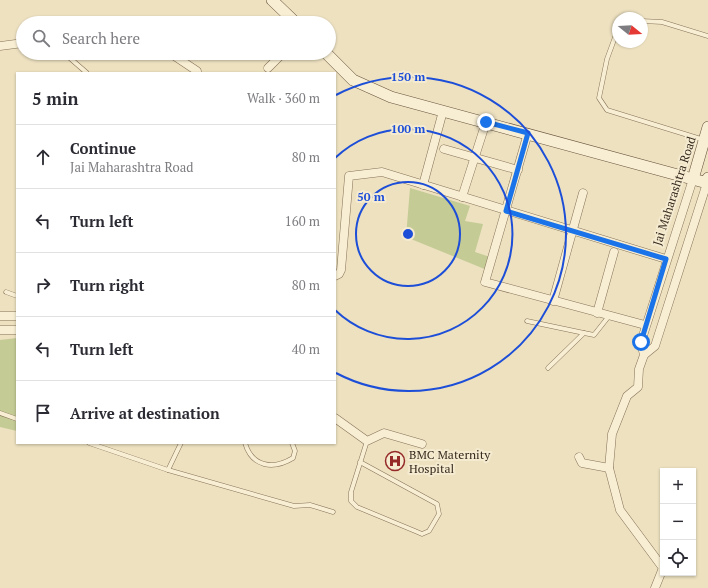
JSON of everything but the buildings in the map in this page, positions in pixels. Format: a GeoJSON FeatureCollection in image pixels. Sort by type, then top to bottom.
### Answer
{"type":"FeatureCollection","features":[{"type":"Feature","properties":{"kind":"street"},"geometry":{"type":"LineString","coordinates":[[272,0],[289,16]]}},
{"type":"Feature","properties":{"kind":"street"},"geometry":{"type":"LineString","coordinates":[[0,46],[16,44]]}},
{"type":"Feature","properties":{"kind":"street"},"geometry":{"type":"LineString","coordinates":[[180,60],[197,72]]}},
{"type":"Feature","properties":{"kind":"street"},"geometry":{"type":"LineString","coordinates":[[268,68],[276,60]]}},
{"type":"Feature","properties":{"kind":"street"},"geometry":{"type":"LineString","coordinates":[[333,60],[352,80],[391,97],[708,182]]}},
{"type":"Feature","properties":{"kind":"street"},"geometry":{"type":"LineString","coordinates":[[423,185],[443,111]]}},
{"type":"Feature","properties":{"kind":"street"},"geometry":{"type":"LineString","coordinates":[[462,197],[486,122]]}},
{"type":"Feature","properties":{"kind":"street","name":"Jai Maharashtra Road"},"geometry":{"type":"LineString","coordinates":[[644,355],[641,342],[645,325],[706,141],[708,127]]}},
{"type":"Feature","properties":{"kind":"street"},"geometry":{"type":"LineString","coordinates":[[528,133],[485,282],[645,325]]}},
{"type":"Feature","properties":{"kind":"street"},"geometry":{"type":"LineString","coordinates":[[444,149],[518,170]]}},
{"type":"Feature","properties":{"kind":"street"},"geometry":{"type":"LineString","coordinates":[[336,276],[339,274],[341,270],[339,242],[349,176],[382,172],[666,259]]}},
{"type":"Feature","properties":{"kind":"street","name":"Jai Maharashtra Road"},"geometry":{"type":"LineString","coordinates":[[655,588],[663,568],[620,510],[609,468],[612,434],[627,396],[638,387],[639,369],[644,355],[655,346],[708,182]]}},
{"type":"Feature","properties":{"kind":"street"},"geometry":{"type":"LineString","coordinates":[[553,301],[583,193]]}},
{"type":"Feature","properties":{"kind":"street"},"geometry":{"type":"LineString","coordinates":[[597,313],[614,252]]}},
{"type":"Feature","properties":{"kind":"street"},"geometry":{"type":"LineString","coordinates":[[16,316],[3,316],[3,329],[16,330]]}},
{"type":"Feature","properties":{"kind":"street"},"geometry":{"type":"LineString","coordinates":[[336,419],[367,441],[384,432],[422,444]]}},
{"type":"Feature","properties":{"kind":"street"},"geometry":{"type":"LineString","coordinates":[[579,457],[582,462],[609,468]]}},
{"type":"Feature","properties":{"kind":"lane"},"geometry":{"type":"LineString","coordinates":[[648,21],[662,22],[708,36]]}},
{"type":"Feature","properties":{"kind":"lane"},"geometry":{"type":"LineString","coordinates":[[612,45],[607,59],[599,98],[607,110],[706,141]]}},
{"type":"Feature","properties":{"kind":"lane"},"geometry":{"type":"LineString","coordinates":[[72,60],[86,72]]}},
{"type":"Feature","properties":{"kind":"lane"},"geometry":{"type":"LineString","coordinates":[[6,292],[16,296]]}},
{"type":"Feature","properties":{"kind":"lane"},"geometry":{"type":"LineString","coordinates":[[527,321],[594,335],[609,316]]}},
{"type":"Feature","properties":{"kind":"lane"},"geometry":{"type":"LineString","coordinates":[[548,368],[584,333]]}},
{"type":"Feature","properties":{"kind":"lane"},"geometry":{"type":"LineString","coordinates":[[0,413],[16,419]]}},
{"type":"Feature","properties":{"kind":"lane"},"geometry":{"type":"LineString","coordinates":[[360,462],[437,504],[439,514],[429,531],[422,534],[354,504],[350,497],[360,462],[367,441]]}},
{"type":"Feature","properties":{"kind":"lane"},"geometry":{"type":"LineString","coordinates":[[92,444],[168,470],[294,506],[310,505],[333,512]]}},
{"type":"Feature","properties":{"kind":"lane"},"geometry":{"type":"LineString","coordinates":[[168,470],[181,444]]}},
{"type":"Feature","properties":{"kind":"lane"},"geometry":{"type":"LineString","coordinates":[[245,444],[246,448],[260,463],[272,466],[285,463],[293,458],[295,451],[292,444]]}},
{"type":"Feature","properties":{"kind":"green space"},"geometry":{"type":"Polygon","coordinates":[[[410,188],[470,206],[465,221],[483,224],[475,252],[490,257],[487,270],[406,237],[410,188]]]}},
{"type":"Feature","properties":{"kind":"green space"},"geometry":{"type":"Polygon","coordinates":[[[16,338],[16,431],[0,427],[0,340],[16,338]]]}},
{"type":"Feature","properties":{"kind":"place","name":"BMC Maternity Hospital"},"geometry":{"type":"Point","coordinates":[395,461]}},
{"type":"Feature","properties":{"kind":"route"},"geometry":{"type":"LineString","coordinates":[[486,122],[528,133],[506,211],[666,259],[641,342]]}}]}
